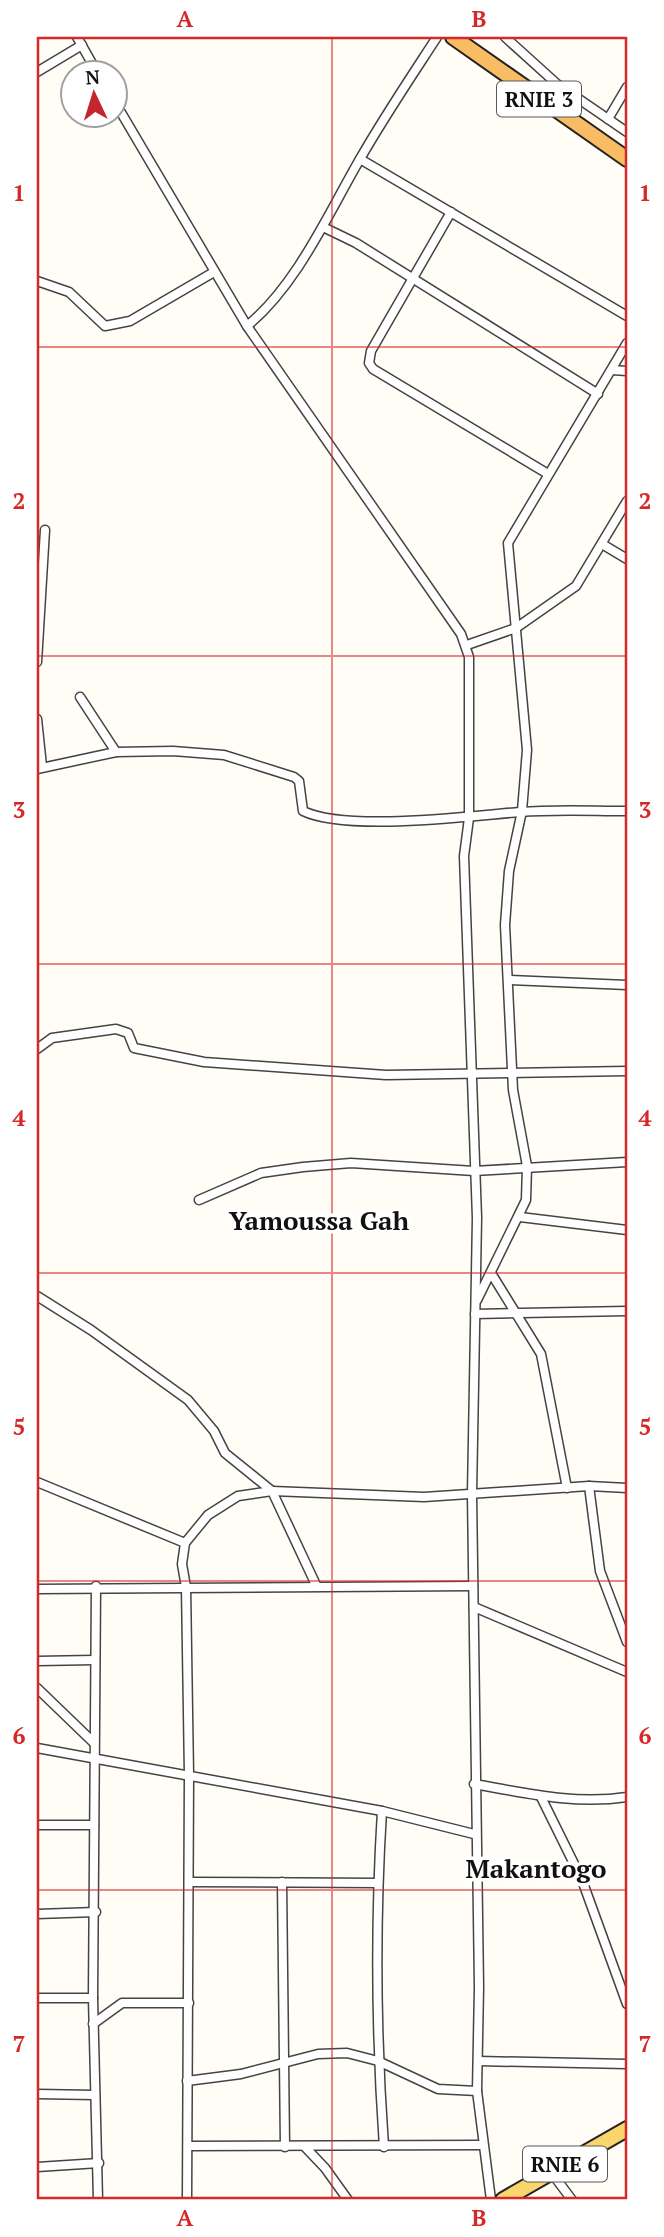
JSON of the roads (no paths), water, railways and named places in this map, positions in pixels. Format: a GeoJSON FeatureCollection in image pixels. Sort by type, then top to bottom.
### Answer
{"type":"FeatureCollection","features":[{"type":"Feature","properties":{"kind":"highway","name":"RNIE 3"},"geometry":{"type":"LineString","coordinates":[[453,37],[627,159]]}},
{"type":"Feature","properties":{"kind":"main road","name":"RNIE 6"},"geometry":{"type":"LineString","coordinates":[[503,2200],[625,2134]]}},
{"type":"Feature","properties":{"kind":"street"},"geometry":{"type":"LineString","coordinates":[[247,326],[264,312],[323,227],[360,159],[437,37]]}},
{"type":"Feature","properties":{"kind":"street"},"geometry":{"type":"LineString","coordinates":[[505,37],[557,84],[627,131]]}},
{"type":"Feature","properties":{"kind":"street"},"geometry":{"type":"LineString","coordinates":[[37,72],[79,41],[90,60]]}},
{"type":"Feature","properties":{"kind":"street"},"geometry":{"type":"LineString","coordinates":[[608,119],[627,87]]}},
{"type":"Feature","properties":{"kind":"street"},"geometry":{"type":"LineString","coordinates":[[130,128],[247,326],[467,645],[471,708],[469,818],[464,856],[476,1302],[472,1494],[477,2091],[491,2200]]}},
{"type":"Feature","properties":{"kind":"street"},"geometry":{"type":"LineString","coordinates":[[360,159],[627,316]]}},
{"type":"Feature","properties":{"kind":"street"},"geometry":{"type":"LineString","coordinates":[[451,212],[371,351],[369,363],[373,369],[548,474]]}},
{"type":"Feature","properties":{"kind":"street"},"geometry":{"type":"LineString","coordinates":[[323,227],[356,243],[411,280],[598,394]]}},
{"type":"Feature","properties":{"kind":"street"},"geometry":{"type":"LineString","coordinates":[[37,281],[69,292],[105,326],[130,321],[215,272]]}},
{"type":"Feature","properties":{"kind":"street"},"geometry":{"type":"LineString","coordinates":[[476,1302],[526,1200],[527,1166],[518,1126],[513,1072],[505,910],[509,871],[522,811],[527,750],[508,543],[627,343]]}},
{"type":"Feature","properties":{"kind":"street"},"geometry":{"type":"LineString","coordinates":[[612,370],[627,371]]}},
{"type":"Feature","properties":{"kind":"street"},"geometry":{"type":"LineString","coordinates":[[467,645],[516,628],[576,586],[627,501]]}},
{"type":"Feature","properties":{"kind":"street"},"geometry":{"type":"LineString","coordinates":[[37,662],[45,530]]}},
{"type":"Feature","properties":{"kind":"street"},"geometry":{"type":"LineString","coordinates":[[602,544],[627,559]]}},
{"type":"Feature","properties":{"kind":"street"},"geometry":{"type":"LineString","coordinates":[[80,697],[116,752]]}},
{"type":"Feature","properties":{"kind":"street"},"geometry":{"type":"LineString","coordinates":[[37,719],[39,768],[116,752],[173,751],[224,755],[294,776],[299,781],[303,811],[343,820],[469,818],[522,811],[627,811]]}},
{"type":"Feature","properties":{"kind":"street"},"geometry":{"type":"LineString","coordinates":[[510,980],[627,985]]}},
{"type":"Feature","properties":{"kind":"street"},"geometry":{"type":"LineString","coordinates":[[37,1049],[52,1038],[116,1028],[128,1033],[134,1048],[204,1062],[386,1075],[627,1071]]}},
{"type":"Feature","properties":{"kind":"street"},"geometry":{"type":"LineString","coordinates":[[199,1200],[261,1173],[303,1167],[351,1163],[474,1171],[627,1162]]}},
{"type":"Feature","properties":{"kind":"street"},"geometry":{"type":"LineString","coordinates":[[520,1217],[627,1230]]}},
{"type":"Feature","properties":{"kind":"street"},"geometry":{"type":"LineString","coordinates":[[491,1273],[541,1354],[567,1488]]}},
{"type":"Feature","properties":{"kind":"street"},"geometry":{"type":"LineString","coordinates":[[37,1296],[188,1400],[214,1431],[225,1453],[272,1491],[316,1585]]}},
{"type":"Feature","properties":{"kind":"street"},"geometry":{"type":"LineString","coordinates":[[475,1314],[515,1311],[627,1311]]}},
{"type":"Feature","properties":{"kind":"street"},"geometry":{"type":"LineString","coordinates":[[37,1482],[185,1543]]}},
{"type":"Feature","properties":{"kind":"street"},"geometry":{"type":"LineString","coordinates":[[589,1486],[600,1571],[627,1642]]}},
{"type":"Feature","properties":{"kind":"street"},"geometry":{"type":"LineString","coordinates":[[187,2200],[189,1775],[186,1587],[182,1564],[185,1543],[208,1515],[238,1496],[272,1491],[424,1497],[589,1486],[627,1488]]}},
{"type":"Feature","properties":{"kind":"street"},"geometry":{"type":"LineString","coordinates":[[37,1589],[96,1586],[473,1586]]}},
{"type":"Feature","properties":{"kind":"street"},"geometry":{"type":"LineString","coordinates":[[96,1586],[93,1742],[96,1912],[93,2024],[98,2200]]}},
{"type":"Feature","properties":{"kind":"street"},"geometry":{"type":"LineString","coordinates":[[474,1607],[627,1672]]}},
{"type":"Feature","properties":{"kind":"street"},"geometry":{"type":"LineString","coordinates":[[37,1661],[95,1660]]}},
{"type":"Feature","properties":{"kind":"street"},"geometry":{"type":"LineString","coordinates":[[37,1688],[93,1742]]}},
{"type":"Feature","properties":{"kind":"street"},"geometry":{"type":"LineString","coordinates":[[37,1748],[383,1811],[474,1834]]}},
{"type":"Feature","properties":{"kind":"street"},"geometry":{"type":"LineString","coordinates":[[474,1784],[541,1797],[605,1801],[627,1797]]}},
{"type":"Feature","properties":{"kind":"street"},"geometry":{"type":"LineString","coordinates":[[541,1797],[582,1880],[627,2004]]}},
{"type":"Feature","properties":{"kind":"street"},"geometry":{"type":"LineString","coordinates":[[383,1811],[377,1883],[378,2061],[384,2147]]}},
{"type":"Feature","properties":{"kind":"street"},"geometry":{"type":"LineString","coordinates":[[37,1825],[94,1825]]}},
{"type":"Feature","properties":{"kind":"street"},"geometry":{"type":"LineString","coordinates":[[189,1882],[377,1883]]}},
{"type":"Feature","properties":{"kind":"street"},"geometry":{"type":"LineString","coordinates":[[282,1882],[285,2147]]}},
{"type":"Feature","properties":{"kind":"street"},"geometry":{"type":"LineString","coordinates":[[37,1914],[96,1912]]}},
{"type":"Feature","properties":{"kind":"street"},"geometry":{"type":"LineString","coordinates":[[37,1998],[93,1998]]}},
{"type":"Feature","properties":{"kind":"street"},"geometry":{"type":"LineString","coordinates":[[93,2024],[122,2003],[189,2003]]}},
{"type":"Feature","properties":{"kind":"street"},"geometry":{"type":"LineString","coordinates":[[187,2081],[229,2077],[282,2062],[333,2053],[378,2061],[438,2090],[477,2091]]}},
{"type":"Feature","properties":{"kind":"street"},"geometry":{"type":"LineString","coordinates":[[478,2061],[627,2064]]}},
{"type":"Feature","properties":{"kind":"street"},"geometry":{"type":"LineString","coordinates":[[37,2094],[95,2095]]}},
{"type":"Feature","properties":{"kind":"street"},"geometry":{"type":"LineString","coordinates":[[188,2146],[483,2145]]}},
{"type":"Feature","properties":{"kind":"street"},"geometry":{"type":"LineString","coordinates":[[304,2147],[325,2168],[348,2200]]}},
{"type":"Feature","properties":{"kind":"street"},"geometry":{"type":"LineString","coordinates":[[37,2167],[99,2164]]}},
{"type":"Feature","properties":{"kind":"street"},"geometry":{"type":"LineString","coordinates":[[551,2172],[572,2200]]}},
{"type":"Feature","properties":{"kind":"district","name":"Yamoussa Gah"},"geometry":{"type":"Point","coordinates":[319,1220]}},
{"type":"Feature","properties":{"kind":"district","name":"Makantogo"},"geometry":{"type":"Point","coordinates":[536,1868]}}]}
